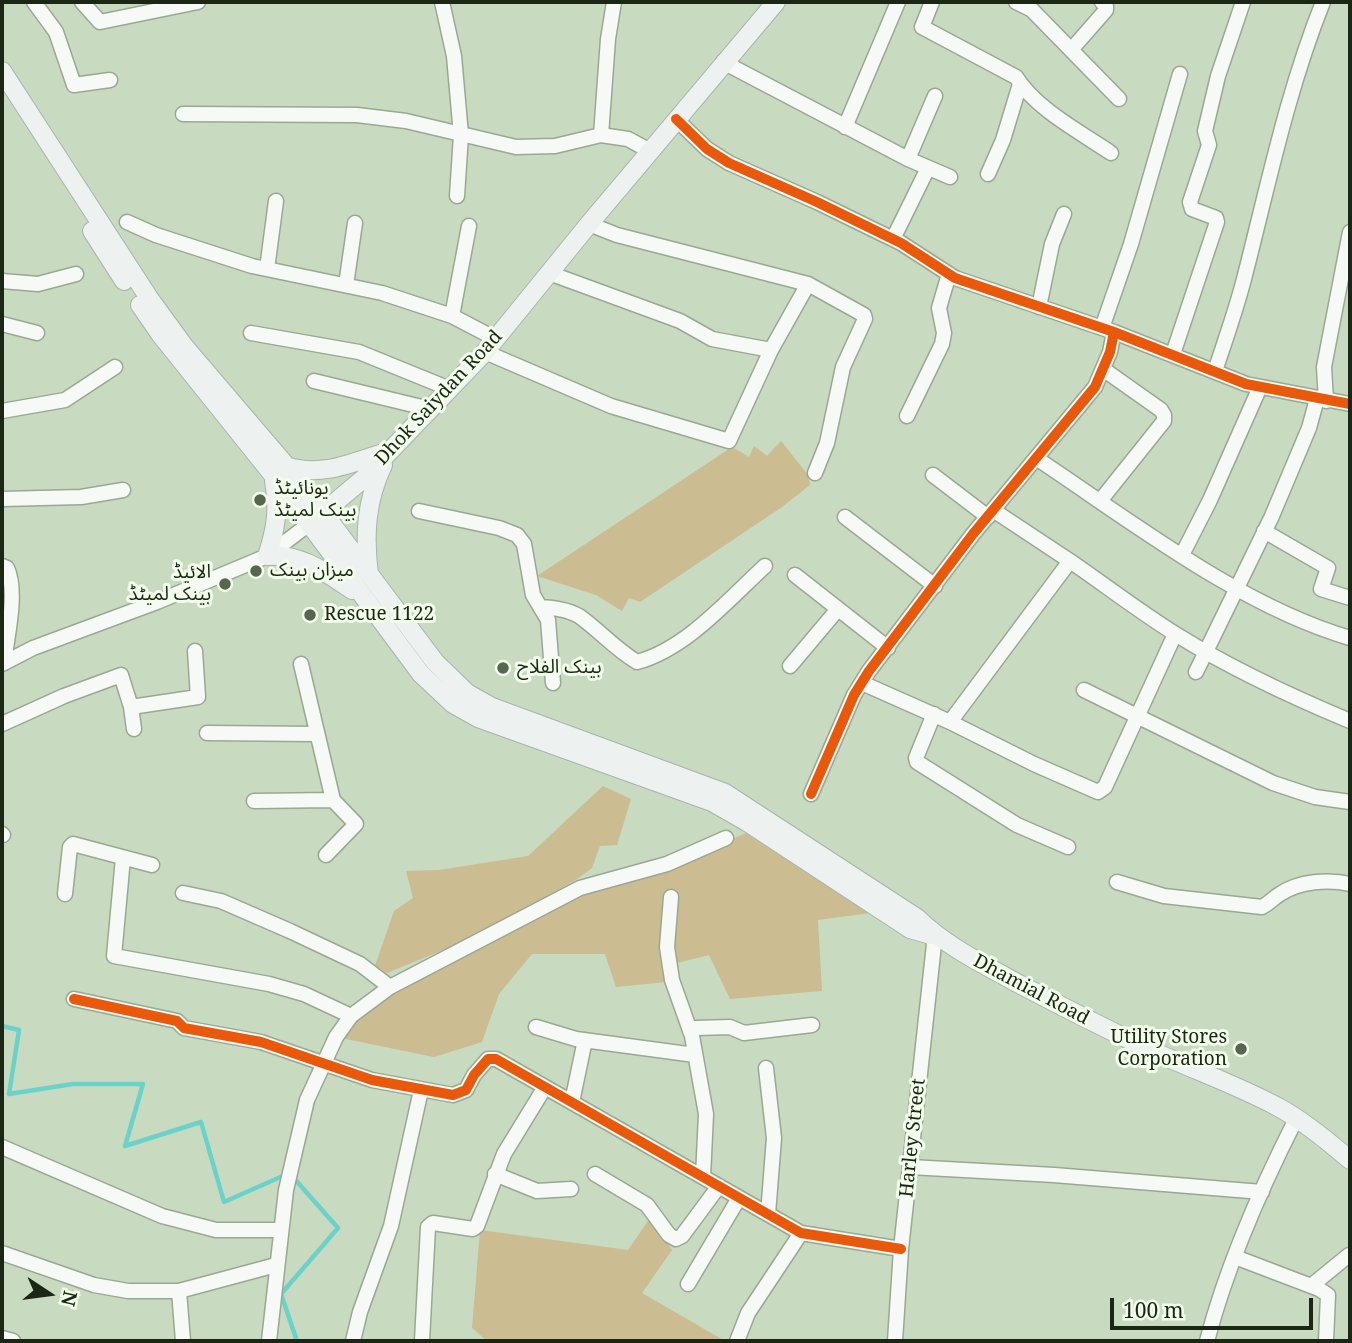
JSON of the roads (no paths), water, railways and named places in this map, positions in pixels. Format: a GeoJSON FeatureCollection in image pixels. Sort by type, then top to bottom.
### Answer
{"type":"FeatureCollection","features":[{"type":"Feature","properties":{"kind":"main road","name":"Dhok Saiydan Road"},"geometry":{"type":"LineString","coordinates":[[316,519],[362,480],[491,346],[723,62],[776,2]]}},
{"type":"Feature","properties":{"kind":"main road"},"geometry":{"type":"LineString","coordinates":[[2,71],[149,298],[316,519],[364,598],[421,674],[453,705],[478,718],[556,738]]}},
{"type":"Feature","properties":{"kind":"main road"},"geometry":{"type":"LineString","coordinates":[[2,88],[108,257],[160,334],[279,470],[278,509],[267,556],[288,556],[307,562],[364,598]]}},
{"type":"Feature","properties":{"kind":"main road"},"geometry":{"type":"LineString","coordinates":[[279,470],[328,471],[392,450]]}},
{"type":"Feature","properties":{"kind":"main road"},"geometry":{"type":"LineString","coordinates":[[370,576],[365,530],[369,505],[378,474],[392,450]]}},
{"type":"Feature","properties":{"kind":"main road"},"geometry":{"type":"LineString","coordinates":[[316,519],[370,576],[435,662],[467,693],[556,738]]}},
{"type":"Feature","properties":{"kind":"main road","name":"Dhamial Road"},"geometry":{"type":"LineString","coordinates":[[556,738],[724,793],[917,919],[934,935],[964,954],[1099,1025],[1281,1108],[1350,1160]]}},
{"type":"Feature","properties":{"kind":"street"},"geometry":{"type":"LineString","coordinates":[[34,2],[56,32],[74,85],[110,80]]}},
{"type":"Feature","properties":{"kind":"street"},"geometry":{"type":"LineString","coordinates":[[82,2],[100,22],[198,2]]}},
{"type":"Feature","properties":{"kind":"street"},"geometry":{"type":"LineString","coordinates":[[442,2],[454,56],[461,135],[457,195]]}},
{"type":"Feature","properties":{"kind":"street"},"geometry":{"type":"LineString","coordinates":[[601,135],[608,39],[614,2]]}},
{"type":"Feature","properties":{"kind":"street"},"geometry":{"type":"LineString","coordinates":[[845,127],[898,2]]}},
{"type":"Feature","properties":{"kind":"street"},"geometry":{"type":"LineString","coordinates":[[932,2],[922,27],[1016,78],[1040,104],[1111,153]]}},
{"type":"Feature","properties":{"kind":"street"},"geometry":{"type":"LineString","coordinates":[[1016,2],[1033,6],[1119,99]]}},
{"type":"Feature","properties":{"kind":"street"},"geometry":{"type":"LineString","coordinates":[[1071,50],[1106,10],[1102,2]]}},
{"type":"Feature","properties":{"kind":"street"},"geometry":{"type":"LineString","coordinates":[[1172,354],[1217,222],[1212,215],[1192,209],[1190,202],[1209,145],[1205,131],[1218,76],[1243,2]]}},
{"type":"Feature","properties":{"kind":"street"},"geometry":{"type":"LineString","coordinates":[[1215,371],[1244,280],[1276,144],[1308,37],[1323,2]]}},
{"type":"Feature","properties":{"kind":"street"},"geometry":{"type":"LineString","coordinates":[[723,62],[908,159],[950,177]]}},
{"type":"Feature","properties":{"kind":"street"},"geometry":{"type":"LineString","coordinates":[[811,794],[854,695],[862,683],[990,514],[1095,387],[1110,352],[1108,330],[1180,74]]}},
{"type":"Feature","properties":{"kind":"street"},"geometry":{"type":"LineString","coordinates":[[988,174],[1003,140],[1020,84]]}},
{"type":"Feature","properties":{"kind":"street"},"geometry":{"type":"LineString","coordinates":[[908,159],[935,96]]}},
{"type":"Feature","properties":{"kind":"street"},"geometry":{"type":"LineString","coordinates":[[183,114],[357,115],[406,121],[516,147],[555,146],[601,135],[628,139],[650,151]]}},
{"type":"Feature","properties":{"kind":"street"},"geometry":{"type":"LineString","coordinates":[[676,119],[707,149],[729,163],[893,239],[949,274],[1108,330],[1246,384],[1350,404]]}},
{"type":"Feature","properties":{"kind":"street"},"geometry":{"type":"LineString","coordinates":[[893,239],[928,168]]}},
{"type":"Feature","properties":{"kind":"street"},"geometry":{"type":"LineString","coordinates":[[267,269],[276,201]]}},
{"type":"Feature","properties":{"kind":"street"},"geometry":{"type":"LineString","coordinates":[[1039,307],[1052,244],[1064,214]]}},
{"type":"Feature","properties":{"kind":"street"},"geometry":{"type":"LineString","coordinates":[[127,222],[156,235],[252,266],[382,293],[452,316],[491,346],[611,406],[729,441],[771,350],[808,284]]}},
{"type":"Feature","properties":{"kind":"street"},"geometry":{"type":"LineString","coordinates":[[346,285],[355,223]]}},
{"type":"Feature","properties":{"kind":"street"},"geometry":{"type":"LineString","coordinates":[[589,224],[617,235],[808,284],[864,315],[865,319],[843,367],[827,443],[815,473]]}},
{"type":"Feature","properties":{"kind":"street"},"geometry":{"type":"LineString","coordinates":[[452,316],[469,226]]}},
{"type":"Feature","properties":{"kind":"street"},"geometry":{"type":"LineString","coordinates":[[1196,672],[1238,588],[1321,400],[1324,367],[1350,232]]}},
{"type":"Feature","properties":{"kind":"street"},"geometry":{"type":"LineString","coordinates":[[549,273],[680,321],[712,339],[771,350]]}},
{"type":"Feature","properties":{"kind":"street"},"geometry":{"type":"LineString","coordinates":[[3,285],[38,284],[76,274]]}},
{"type":"Feature","properties":{"kind":"street"},"geometry":{"type":"LineString","coordinates":[[907,416],[942,344],[944,333],[939,309],[949,274]]}},
{"type":"Feature","properties":{"kind":"street"},"geometry":{"type":"LineString","coordinates":[[2,324],[37,333]]}},
{"type":"Feature","properties":{"kind":"street"},"geometry":{"type":"LineString","coordinates":[[251,333],[359,352],[450,389]]}},
{"type":"Feature","properties":{"kind":"street"},"geometry":{"type":"LineString","coordinates":[[2,411],[65,400],[115,367]]}},
{"type":"Feature","properties":{"kind":"street"},"geometry":{"type":"LineString","coordinates":[[1100,501],[1164,421],[1160,410],[1103,369]]}},
{"type":"Feature","properties":{"kind":"street"},"geometry":{"type":"LineString","coordinates":[[314,381],[430,409]]}},
{"type":"Feature","properties":{"kind":"street"},"geometry":{"type":"LineString","coordinates":[[1182,555],[1210,500],[1260,387]]}},
{"type":"Feature","properties":{"kind":"street"},"geometry":{"type":"LineString","coordinates":[[1036,458],[1182,555],[1238,588],[1283,613],[1350,638]]}},
{"type":"Feature","properties":{"kind":"street"},"geometry":{"type":"LineString","coordinates":[[933,475],[990,514],[1070,561],[1175,634],[1282,693],[1350,721]]}},
{"type":"Feature","properties":{"kind":"street"},"geometry":{"type":"LineString","coordinates":[[2,499],[81,498],[123,490]]}},
{"type":"Feature","properties":{"kind":"street"},"geometry":{"type":"LineString","coordinates":[[419,511],[499,528],[517,535],[524,544],[533,595],[548,620],[553,683]]}},
{"type":"Feature","properties":{"kind":"street"},"geometry":{"type":"LineString","coordinates":[[845,517],[935,586]]}},
{"type":"Feature","properties":{"kind":"street","name":"Dhok Saiydan Road"},"geometry":{"type":"LineString","coordinates":[[3,664],[33,648],[157,602],[267,556],[316,519]]}},
{"type":"Feature","properties":{"kind":"street"},"geometry":{"type":"LineString","coordinates":[[1264,531],[1328,568],[1321,589],[1350,598]]}},
{"type":"Feature","properties":{"kind":"street"},"geometry":{"type":"LineString","coordinates":[[950,722],[1070,561]]}},
{"type":"Feature","properties":{"kind":"street"},"geometry":{"type":"LineString","coordinates":[[2,566],[7,568],[11,577],[3,664]]}},
{"type":"Feature","properties":{"kind":"street"},"geometry":{"type":"LineString","coordinates":[[540,607],[559,608],[578,615],[621,653],[637,662],[654,658],[687,638],[765,566]]}},
{"type":"Feature","properties":{"kind":"street"},"geometry":{"type":"LineString","coordinates":[[795,575],[888,648]]}},
{"type":"Feature","properties":{"kind":"street"},"geometry":{"type":"LineString","coordinates":[[790,666],[838,608]]}},
{"type":"Feature","properties":{"kind":"street"},"geometry":{"type":"LineString","coordinates":[[862,683],[1098,792],[1105,786],[1175,634]]}},
{"type":"Feature","properties":{"kind":"street"},"geometry":{"type":"LineString","coordinates":[[131,707],[198,697],[195,651]]}},
{"type":"Feature","properties":{"kind":"street"},"geometry":{"type":"LineString","coordinates":[[301,664],[333,800],[356,824],[326,855]]}},
{"type":"Feature","properties":{"kind":"street"},"geometry":{"type":"LineString","coordinates":[[2,724],[121,675],[131,707],[134,729]]}},
{"type":"Feature","properties":{"kind":"street"},"geometry":{"type":"LineString","coordinates":[[1084,690],[1273,782],[1315,797],[1350,802]]}},
{"type":"Feature","properties":{"kind":"street"},"geometry":{"type":"LineString","coordinates":[[934,714],[916,758],[917,762],[1017,825],[1068,847]]}},
{"type":"Feature","properties":{"kind":"street"},"geometry":{"type":"LineString","coordinates":[[207,733],[316,734]]}},
{"type":"Feature","properties":{"kind":"street"},"geometry":{"type":"LineString","coordinates":[[254,801],[333,800]]}},
{"type":"Feature","properties":{"kind":"street"},"geometry":{"type":"LineString","coordinates":[[269,1341],[286,1190],[307,1100],[336,1037],[351,1016],[390,987],[580,888],[667,864],[726,838]]}},
{"type":"Feature","properties":{"kind":"street"},"geometry":{"type":"LineString","coordinates":[[65,894],[73,844],[152,865]]}},
{"type":"Feature","properties":{"kind":"street"},"geometry":{"type":"LineString","coordinates":[[123,858],[114,956],[269,984],[304,994],[351,1016]]}},
{"type":"Feature","properties":{"kind":"street"},"geometry":{"type":"LineString","coordinates":[[1117,882],[1164,896],[1262,907],[1291,889],[1334,880],[1350,884]]}},
{"type":"Feature","properties":{"kind":"street"},"geometry":{"type":"LineString","coordinates":[[183,893],[221,901],[290,930],[360,964],[390,987]]}},
{"type":"Feature","properties":{"kind":"street"},"geometry":{"type":"LineString","coordinates":[[671,897],[667,947],[672,980],[690,1031],[706,1114],[703,1177]]}},
{"type":"Feature","properties":{"kind":"street","name":"Harley Street"},"geometry":{"type":"LineString","coordinates":[[895,1341],[901,1249],[934,935]]}},
{"type":"Feature","properties":{"kind":"street"},"geometry":{"type":"LineString","coordinates":[[74,999],[177,1021],[184,1028],[261,1042],[325,1062],[346,1073],[453,1095],[466,1090],[474,1075],[488,1059],[496,1059],[801,1233],[901,1249]]}},
{"type":"Feature","properties":{"kind":"street"},"geometry":{"type":"LineString","coordinates":[[690,1031],[696,1028],[730,1027],[744,1033],[812,1025]]}},
{"type":"Feature","properties":{"kind":"street"},"geometry":{"type":"LineString","coordinates":[[536,1027],[586,1040],[695,1055]]}},
{"type":"Feature","properties":{"kind":"street"},"geometry":{"type":"LineString","coordinates":[[572,1102],[586,1040]]}},
{"type":"Feature","properties":{"kind":"street"},"geometry":{"type":"LineString","coordinates":[[766,1068],[774,1138],[768,1214]]}},
{"type":"Feature","properties":{"kind":"street"},"geometry":{"type":"LineString","coordinates":[[422,1341],[428,1227],[433,1223],[473,1229],[477,1226],[504,1154],[545,1087]]}},
{"type":"Feature","properties":{"kind":"street"},"geometry":{"type":"LineString","coordinates":[[353,1341],[359,1312],[391,1226],[421,1090]]}},
{"type":"Feature","properties":{"kind":"street"},"geometry":{"type":"LineString","coordinates":[[1207,1341],[1235,1257],[1296,1119]]}},
{"type":"Feature","properties":{"kind":"street"},"geometry":{"type":"LineString","coordinates":[[2,1147],[162,1216],[216,1230],[280,1230]]}},
{"type":"Feature","properties":{"kind":"street"},"geometry":{"type":"LineString","coordinates":[[910,1167],[1054,1175],[1262,1192]]}},
{"type":"Feature","properties":{"kind":"street"},"geometry":{"type":"LineString","coordinates":[[495,1174],[537,1191],[571,1189]]}},
{"type":"Feature","properties":{"kind":"street"},"geometry":{"type":"LineString","coordinates":[[595,1174],[647,1205],[669,1235],[676,1239],[682,1236],[719,1186]]}},
{"type":"Feature","properties":{"kind":"street"},"geometry":{"type":"LineString","coordinates":[[688,1284],[739,1198]]}},
{"type":"Feature","properties":{"kind":"street"},"geometry":{"type":"LineString","coordinates":[[737,1341],[748,1313],[801,1233]]}},
{"type":"Feature","properties":{"kind":"street"},"geometry":{"type":"LineString","coordinates":[[2,1253],[94,1285],[128,1291],[179,1291],[276,1265]]}},
{"type":"Feature","properties":{"kind":"street"},"geometry":{"type":"LineString","coordinates":[[1311,1286],[1349,1255]]}},
{"type":"Feature","properties":{"kind":"street"},"geometry":{"type":"LineString","coordinates":[[1235,1257],[1328,1295],[1326,1341]]}},
{"type":"Feature","properties":{"kind":"street"},"geometry":{"type":"LineString","coordinates":[[179,1291],[183,1341]]}},
{"type":"Feature","properties":{"kind":"street"},"geometry":{"type":"LineString","coordinates":[[2,1338],[13,1341]]}},
{"type":"Feature","properties":{"kind":"waterway"},"geometry":{"type":"LineString","coordinates":[[2,1026],[19,1030],[9,1094],[73,1084],[143,1084],[125,1146],[201,1122],[224,1202],[285,1175]]}},
{"type":"Feature","properties":{"kind":"waterway"},"geometry":{"type":"LineString","coordinates":[[292,1176],[338,1228],[281,1294],[297,1341]]}},
{"type":"Feature","properties":{"kind":"place","name":"یونائیٹڈ بینک لمیٹڈ"},"geometry":{"type":"Point","coordinates":[260,500]}},
{"type":"Feature","properties":{"kind":"place","name":"میزان بینک"},"geometry":{"type":"Point","coordinates":[256,571]}},
{"type":"Feature","properties":{"kind":"place","name":"الائیڈ بینک لمیٹڈ"},"geometry":{"type":"Point","coordinates":[225,584]}},
{"type":"Feature","properties":{"kind":"place","name":"Rescue 1122"},"geometry":{"type":"Point","coordinates":[310,615]}},
{"type":"Feature","properties":{"kind":"place","name":"بینک الفلاح"},"geometry":{"type":"Point","coordinates":[503,668]}},
{"type":"Feature","properties":{"kind":"place","name":"Utility Stores Corporation"},"geometry":{"type":"Point","coordinates":[1241,1049]}}]}
